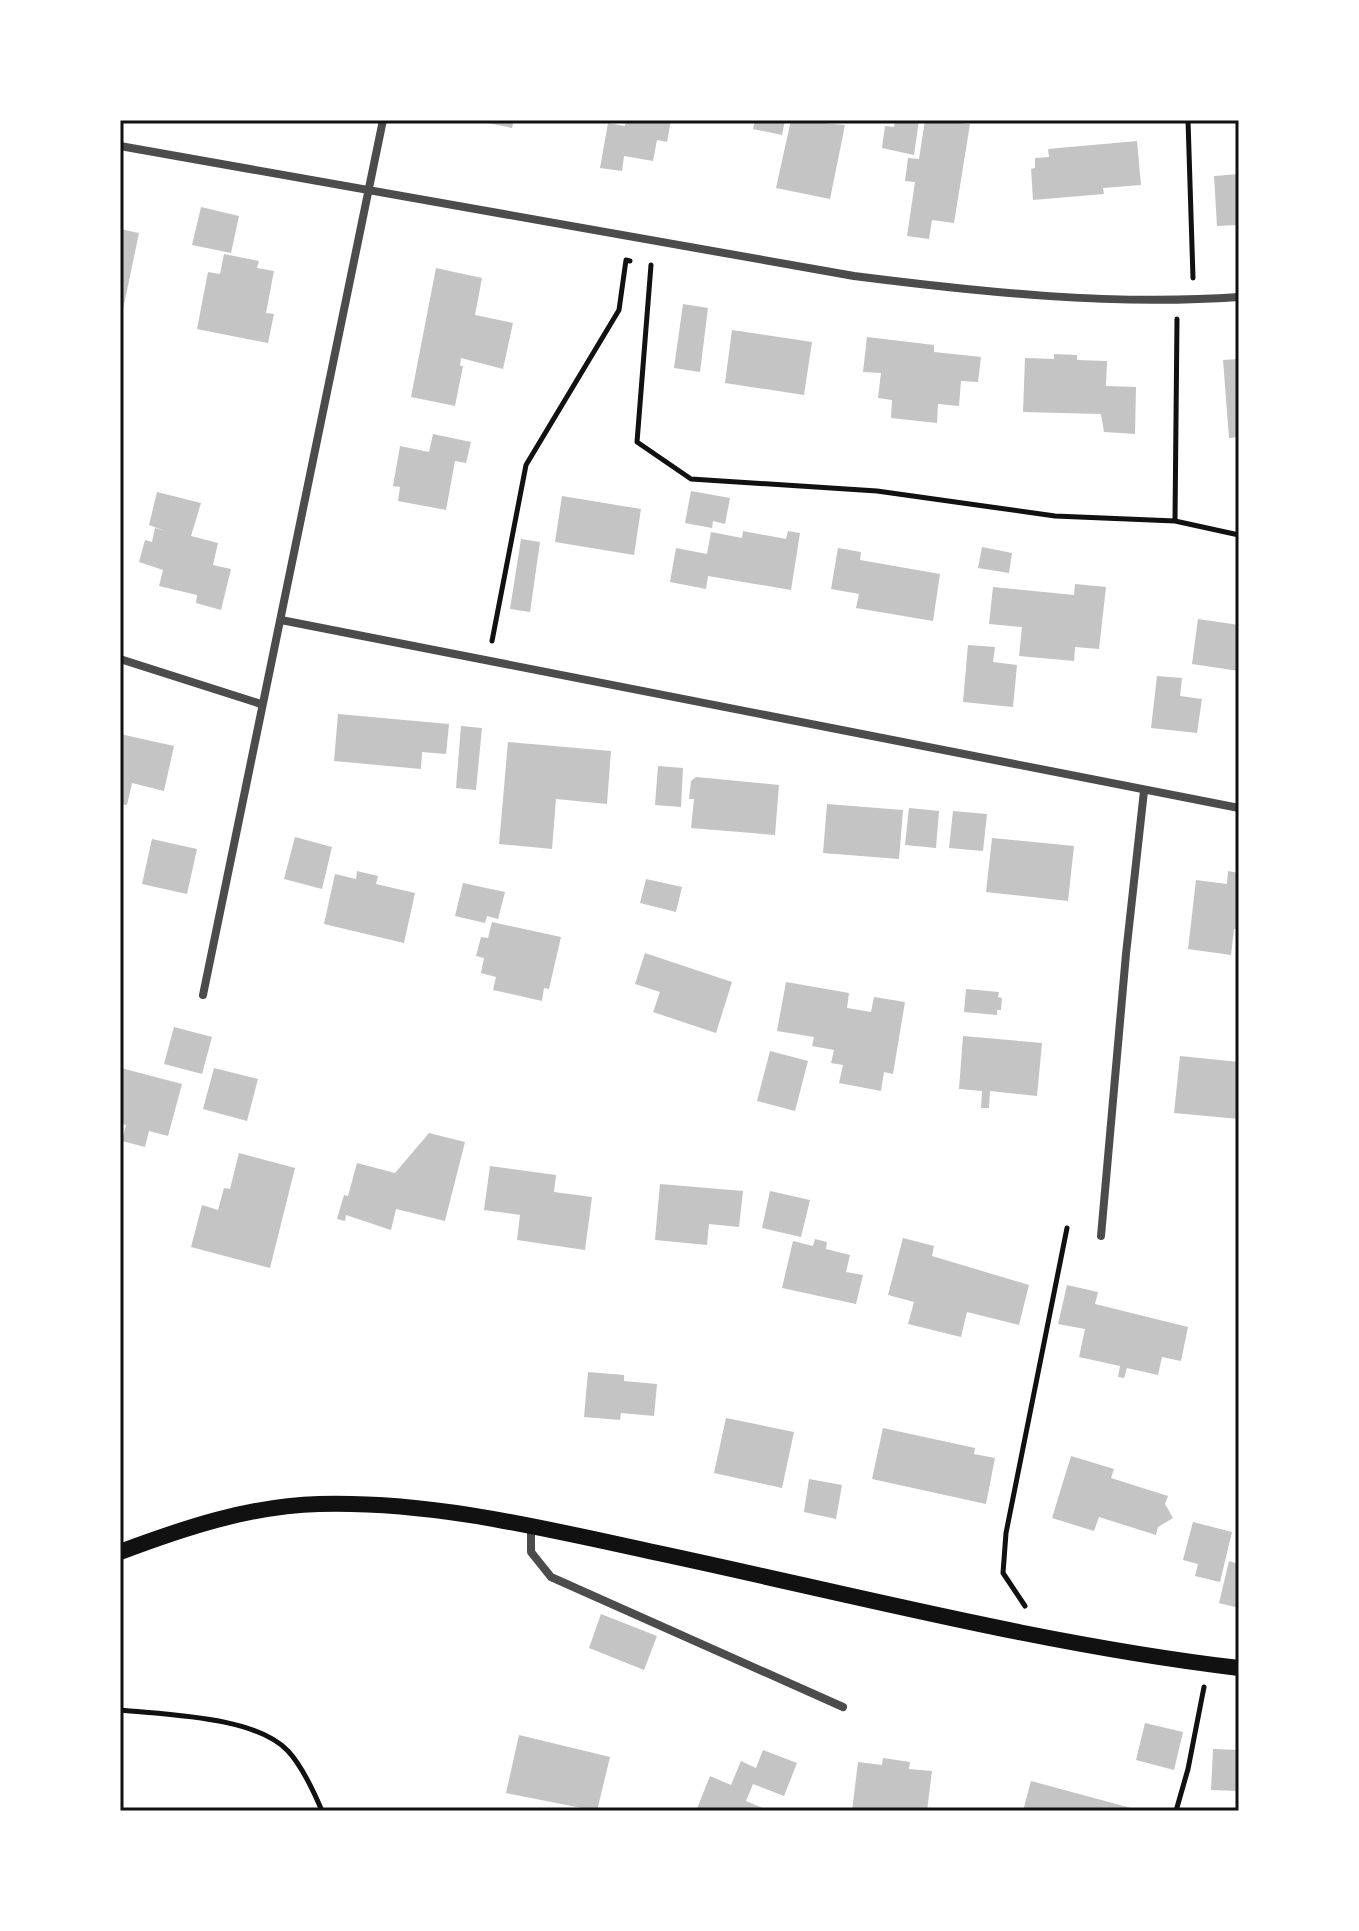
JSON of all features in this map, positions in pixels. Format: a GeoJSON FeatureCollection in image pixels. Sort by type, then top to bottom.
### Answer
{"type":"FeatureCollection","features":[{"type":"Feature","properties":{"kind":"main road"},"geometry":{"type":"LineString","coordinates":[[120,1552],[184,1527],[244,1513],[315,1504],[400,1504],[531,1526],[1037,1633],[1239,1668]]}},
{"type":"Feature","properties":{"kind":"street"},"geometry":{"type":"LineString","coordinates":[[203,995],[383,120]]}},
{"type":"Feature","properties":{"kind":"street"},"geometry":{"type":"LineString","coordinates":[[120,146],[854,276],[938,286],[1177,300],[1239,297]]}},
{"type":"Feature","properties":{"kind":"street"},"geometry":{"type":"LineString","coordinates":[[281,620],[489,658],[1239,808]]}},
{"type":"Feature","properties":{"kind":"street"},"geometry":{"type":"LineString","coordinates":[[120,659],[261,704]]}},
{"type":"Feature","properties":{"kind":"street"},"geometry":{"type":"LineString","coordinates":[[1101,1236],[1144,791]]}},
{"type":"Feature","properties":{"kind":"street"},"geometry":{"type":"LineString","coordinates":[[531,1526],[531,1552],[551,1577],[843,1707]]}},
{"type":"Feature","properties":{"kind":"path"},"geometry":{"type":"LineString","coordinates":[[1188,120],[1194,299]]}},
{"type":"Feature","properties":{"kind":"path"},"geometry":{"type":"LineString","coordinates":[[489,658],[526,465],[619,310],[626,260]]}},
{"type":"Feature","properties":{"kind":"path"},"geometry":{"type":"LineString","coordinates":[[654,266],[637,442],[691,479],[877,491],[1055,516],[1175,521],[1239,535]]}},
{"type":"Feature","properties":{"kind":"path"},"geometry":{"type":"LineString","coordinates":[[1175,521],[1177,300]]}},
{"type":"Feature","properties":{"kind":"path"},"geometry":{"type":"LineString","coordinates":[[1037,1633],[1022,1599],[1003,1573],[1006,1533],[1067,1228]]}},
{"type":"Feature","properties":{"kind":"path"},"geometry":{"type":"LineString","coordinates":[[1176,1811],[1188,1769],[1208,1665]]}},
{"type":"Feature","properties":{"kind":"path"},"geometry":{"type":"LineString","coordinates":[[120,1710],[213,1720],[258,1732],[288,1750],[322,1811]]}},
{"type":"Feature","properties":{"kind":"building"},"geometry":{"type":"Polygon","coordinates":[[[474,120],[514,120],[512,128],[474,120]]]}},
{"type":"Feature","properties":{"kind":"building"},"geometry":{"type":"Polygon","coordinates":[[[626,120],[671,120],[667,142],[657,140],[653,161],[624,156],[622,171],[600,168],[608,123],[625,126],[626,120]]]}},
{"type":"Feature","properties":{"kind":"building"},"geometry":{"type":"Polygon","coordinates":[[[755,120],[785,120],[782,135],[753,129],[755,120]]]}},
{"type":"Feature","properties":{"kind":"building"},"geometry":{"type":"Polygon","coordinates":[[[791,120],[845,125],[830,199],[776,188],[791,120]]]}},
{"type":"Feature","properties":{"kind":"building"},"geometry":{"type":"Polygon","coordinates":[[[895,120],[919,120],[914,155],[882,148],[885,126],[894,127],[895,120]]]}},
{"type":"Feature","properties":{"kind":"building"},"geometry":{"type":"Polygon","coordinates":[[[925,120],[970,124],[954,223],[932,220],[929,239],[907,236],[915,182],[905,181],[908,158],[919,159],[925,120]]]}},
{"type":"Feature","properties":{"kind":"building"},"geometry":{"type":"Polygon","coordinates":[[[1137,141],[1141,185],[1103,188],[1104,194],[1033,200],[1031,169],[1035,168],[1035,158],[1049,157],[1048,149],[1137,141]]]}},
{"type":"Feature","properties":{"kind":"building"},"geometry":{"type":"Polygon","coordinates":[[[1239,174],[1239,225],[1217,226],[1214,176],[1239,174]]]}},
{"type":"Feature","properties":{"kind":"building"},"geometry":{"type":"Polygon","coordinates":[[[201,207],[239,216],[231,253],[192,245],[201,207]]]}},
{"type":"Feature","properties":{"kind":"building"},"geometry":{"type":"Polygon","coordinates":[[[120,229],[139,233],[121,319],[120,318],[120,229]]]}},
{"type":"Feature","properties":{"kind":"building"},"geometry":{"type":"Polygon","coordinates":[[[224,254],[259,261],[257,268],[274,271],[266,313],[274,314],[268,343],[197,329],[208,272],[220,274],[224,254]]]}},
{"type":"Feature","properties":{"kind":"building"},"geometry":{"type":"Polygon","coordinates":[[[436,268],[482,278],[475,315],[513,323],[503,369],[461,358],[460,366],[463,366],[455,406],[411,397],[436,268]]]}},
{"type":"Feature","properties":{"kind":"building"},"geometry":{"type":"Polygon","coordinates":[[[683,304],[708,308],[700,372],[674,368],[683,304]]]}},
{"type":"Feature","properties":{"kind":"building"},"geometry":{"type":"Polygon","coordinates":[[[732,330],[812,342],[804,395],[725,383],[732,330]]]}},
{"type":"Feature","properties":{"kind":"building"},"geometry":{"type":"Polygon","coordinates":[[[867,337],[934,345],[934,352],[981,357],[978,382],[961,381],[959,406],[938,404],[937,423],[891,418],[892,400],[878,398],[881,373],[863,372],[867,337]]]}},
{"type":"Feature","properties":{"kind":"building"},"geometry":{"type":"Polygon","coordinates":[[[1054,354],[1077,355],[1077,360],[1107,361],[1106,386],[1136,387],[1135,434],[1104,432],[1101,414],[1023,412],[1025,358],[1054,359],[1054,354]]]}},
{"type":"Feature","properties":{"kind":"building"},"geometry":{"type":"Polygon","coordinates":[[[1239,359],[1239,437],[1229,438],[1223,360],[1239,359]]]}},
{"type":"Feature","properties":{"kind":"building"},"geometry":{"type":"Polygon","coordinates":[[[433,434],[471,442],[466,463],[455,461],[446,510],[398,501],[400,487],[393,486],[400,446],[429,452],[433,434]]]}},
{"type":"Feature","properties":{"kind":"building"},"geometry":{"type":"Polygon","coordinates":[[[691,491],[730,498],[725,524],[713,521],[712,528],[685,523],[691,491]]]}},
{"type":"Feature","properties":{"kind":"building"},"geometry":{"type":"Polygon","coordinates":[[[157,492],[201,503],[191,536],[218,543],[213,565],[231,569],[221,610],[196,603],[197,595],[159,586],[163,570],[139,562],[145,540],[152,542],[155,528],[165,531],[149,525],[157,492]]]}},
{"type":"Feature","properties":{"kind":"building"},"geometry":{"type":"Polygon","coordinates":[[[562,496],[641,509],[634,555],[555,542],[562,496]]]}},
{"type":"Feature","properties":{"kind":"building"},"geometry":{"type":"Polygon","coordinates":[[[743,531],[786,539],[788,531],[800,533],[791,590],[708,576],[706,589],[670,582],[676,548],[707,554],[711,532],[742,538],[743,531]]]}},
{"type":"Feature","properties":{"kind":"building"},"geometry":{"type":"Polygon","coordinates":[[[521,539],[540,542],[530,612],[510,609],[521,539]]]}},
{"type":"Feature","properties":{"kind":"building"},"geometry":{"type":"Polygon","coordinates":[[[982,547],[1012,553],[1009,573],[978,568],[982,547]]]}},
{"type":"Feature","properties":{"kind":"building"},"geometry":{"type":"Polygon","coordinates":[[[838,548],[861,552],[860,560],[940,574],[933,621],[856,608],[859,594],[831,589],[838,548]]]}},
{"type":"Feature","properties":{"kind":"building"},"geometry":{"type":"Polygon","coordinates":[[[1075,584],[1106,587],[1099,649],[1075,647],[1074,661],[1019,656],[1022,627],[989,624],[993,587],[1074,595],[1075,584]]]}},
{"type":"Feature","properties":{"kind":"building"},"geometry":{"type":"Polygon","coordinates":[[[1198,619],[1239,625],[1239,671],[1192,664],[1198,619]]]}},
{"type":"Feature","properties":{"kind":"building"},"geometry":{"type":"Polygon","coordinates":[[[968,645],[995,647],[993,662],[1017,665],[1013,707],[963,702],[968,645]]]}},
{"type":"Feature","properties":{"kind":"building"},"geometry":{"type":"Polygon","coordinates":[[[1157,676],[1182,678],[1180,696],[1202,699],[1197,733],[1151,728],[1157,676]]]}},
{"type":"Feature","properties":{"kind":"building"},"geometry":{"type":"Polygon","coordinates":[[[338,714],[449,724],[446,754],[422,752],[421,769],[334,761],[338,714]]]}},
{"type":"Feature","properties":{"kind":"building"},"geometry":{"type":"Polygon","coordinates":[[[461,726],[482,728],[476,790],[456,788],[461,726]]]}},
{"type":"Feature","properties":{"kind":"building"},"geometry":{"type":"Polygon","coordinates":[[[120,734],[174,746],[164,791],[132,783],[127,805],[120,804],[120,734]]]}},
{"type":"Feature","properties":{"kind":"building"},"geometry":{"type":"Polygon","coordinates":[[[508,742],[611,751],[607,804],[556,799],[552,849],[499,844],[508,742]]]}},
{"type":"Feature","properties":{"kind":"building"},"geometry":{"type":"Polygon","coordinates":[[[658,766],[683,768],[681,807],[655,805],[658,766]]]}},
{"type":"Feature","properties":{"kind":"building"},"geometry":{"type":"Polygon","coordinates":[[[696,777],[779,785],[775,835],[691,828],[694,799],[689,799],[691,781],[696,777]]]}},
{"type":"Feature","properties":{"kind":"building"},"geometry":{"type":"Polygon","coordinates":[[[827,804],[903,810],[899,859],[823,853],[827,804]]]}},
{"type":"Feature","properties":{"kind":"building"},"geometry":{"type":"Polygon","coordinates":[[[909,808],[939,811],[936,848],[905,845],[909,808]]]}},
{"type":"Feature","properties":{"kind":"building"},"geometry":{"type":"Polygon","coordinates":[[[953,811],[987,814],[983,851],[949,848],[953,811]]]}},
{"type":"Feature","properties":{"kind":"building"},"geometry":{"type":"Polygon","coordinates":[[[295,837],[332,847],[322,889],[284,879],[295,837]]]}},
{"type":"Feature","properties":{"kind":"building"},"geometry":{"type":"Polygon","coordinates":[[[992,838],[1074,846],[1068,901],[986,892],[992,838]]]}},
{"type":"Feature","properties":{"kind":"building"},"geometry":{"type":"Polygon","coordinates":[[[152,839],[197,849],[187,894],[142,884],[152,839]]]}},
{"type":"Feature","properties":{"kind":"building"},"geometry":{"type":"Polygon","coordinates":[[[357,871],[378,876],[376,884],[415,893],[404,943],[324,924],[335,874],[356,879],[357,871]]]}},
{"type":"Feature","properties":{"kind":"building"},"geometry":{"type":"Polygon","coordinates":[[[1228,871],[1239,873],[1239,929],[1234,929],[1231,955],[1188,949],[1196,880],[1227,884],[1228,871]]]}},
{"type":"Feature","properties":{"kind":"building"},"geometry":{"type":"Polygon","coordinates":[[[646,879],[682,887],[676,912],[640,903],[646,879]]]}},
{"type":"Feature","properties":{"kind":"building"},"geometry":{"type":"Polygon","coordinates":[[[463,883],[505,892],[498,919],[487,916],[485,923],[455,916],[463,883]]]}},
{"type":"Feature","properties":{"kind":"building"},"geometry":{"type":"Polygon","coordinates":[[[492,922],[561,937],[549,989],[544,988],[542,1001],[493,990],[496,977],[481,973],[484,958],[476,956],[481,937],[488,938],[492,922]]]}},
{"type":"Feature","properties":{"kind":"building"},"geometry":{"type":"Polygon","coordinates":[[[645,953],[732,982],[716,1033],[653,1012],[660,992],[635,984],[645,953]]]}},
{"type":"Feature","properties":{"kind":"building"},"geometry":{"type":"Polygon","coordinates":[[[786,982],[849,993],[847,1008],[871,1012],[874,997],[905,1002],[893,1074],[884,1072],[881,1091],[839,1083],[843,1065],[831,1063],[834,1050],[812,1046],[814,1037],[777,1031],[786,982]]]}},
{"type":"Feature","properties":{"kind":"building"},"geometry":{"type":"Polygon","coordinates":[[[966,989],[999,992],[1001,1010],[997,1010],[997,1015],[964,1012],[966,989]]]}},
{"type":"Feature","properties":{"kind":"building"},"geometry":{"type":"Polygon","coordinates":[[[174,1027],[212,1037],[202,1074],[164,1064],[174,1027]]]}},
{"type":"Feature","properties":{"kind":"building"},"geometry":{"type":"Polygon","coordinates":[[[963,1036],[1042,1043],[1037,1096],[990,1091],[989,1108],[981,1108],[982,1091],[959,1089],[963,1036]]]}},
{"type":"Feature","properties":{"kind":"building"},"geometry":{"type":"Polygon","coordinates":[[[770,1051],[808,1061],[795,1111],[757,1101],[770,1051]]]}},
{"type":"Feature","properties":{"kind":"building"},"geometry":{"type":"Polygon","coordinates":[[[1180,1056],[1239,1062],[1239,1119],[1174,1113],[1180,1056]]]}},
{"type":"Feature","properties":{"kind":"building"},"geometry":{"type":"Polygon","coordinates":[[[121,1068],[182,1084],[168,1136],[149,1131],[145,1147],[122,1141],[126,1125],[120,1123],[121,1068]]]}},
{"type":"Feature","properties":{"kind":"building"},"geometry":{"type":"Polygon","coordinates":[[[214,1068],[258,1079],[247,1121],[203,1109],[214,1068]]]}},
{"type":"Feature","properties":{"kind":"building"},"geometry":{"type":"Polygon","coordinates":[[[429,1133],[465,1142],[445,1221],[396,1209],[391,1230],[346,1215],[345,1221],[337,1219],[344,1195],[348,1196],[357,1163],[395,1173],[429,1133]]]}},
{"type":"Feature","properties":{"kind":"building"},"geometry":{"type":"Polygon","coordinates":[[[239,1153],[295,1168],[270,1268],[191,1247],[202,1205],[218,1210],[224,1188],[230,1189],[239,1153]]]}},
{"type":"Feature","properties":{"kind":"building"},"geometry":{"type":"Polygon","coordinates":[[[490,1166],[556,1175],[554,1192],[592,1197],[585,1250],[517,1240],[520,1215],[484,1210],[490,1166]]]}},
{"type":"Feature","properties":{"kind":"building"},"geometry":{"type":"Polygon","coordinates":[[[660,1184],[743,1191],[739,1227],[709,1224],[707,1245],[655,1240],[660,1184]]]}},
{"type":"Feature","properties":{"kind":"building"},"geometry":{"type":"Polygon","coordinates":[[[770,1191],[810,1200],[801,1237],[762,1228],[770,1191]]]}},
{"type":"Feature","properties":{"kind":"building"},"geometry":{"type":"Polygon","coordinates":[[[903,1238],[934,1246],[932,1256],[1029,1285],[1019,1325],[967,1312],[961,1337],[908,1324],[914,1302],[888,1295],[903,1238]]]}},
{"type":"Feature","properties":{"kind":"building"},"geometry":{"type":"Polygon","coordinates":[[[815,1239],[827,1242],[826,1249],[850,1255],[846,1272],[863,1275],[856,1304],[782,1288],[793,1241],[813,1246],[815,1239]]]}},
{"type":"Feature","properties":{"kind":"building"},"geometry":{"type":"Polygon","coordinates":[[[1067,1285],[1098,1292],[1095,1304],[1188,1327],[1181,1361],[1162,1357],[1158,1375],[1127,1368],[1124,1378],[1118,1377],[1120,1366],[1079,1357],[1085,1329],[1058,1324],[1067,1285]]]}},
{"type":"Feature","properties":{"kind":"building"},"geometry":{"type":"Polygon","coordinates":[[[588,1372],[624,1375],[624,1381],[657,1384],[654,1416],[621,1413],[620,1420],[584,1417],[588,1372]]]}},
{"type":"Feature","properties":{"kind":"building"},"geometry":{"type":"Polygon","coordinates":[[[726,1418],[794,1432],[782,1488],[714,1473],[726,1418]]]}},
{"type":"Feature","properties":{"kind":"building"},"geometry":{"type":"Polygon","coordinates":[[[883,1428],[975,1448],[974,1454],[995,1458],[986,1504],[872,1479],[883,1428]]]}},
{"type":"Feature","properties":{"kind":"building"},"geometry":{"type":"Polygon","coordinates":[[[1071,1456],[1114,1469],[1111,1478],[1168,1496],[1165,1504],[1173,1518],[1158,1527],[1156,1535],[1099,1517],[1094,1531],[1052,1518],[1071,1456]]]}},
{"type":"Feature","properties":{"kind":"building"},"geometry":{"type":"Polygon","coordinates":[[[809,1479],[842,1485],[836,1519],[804,1512],[809,1479]]]}},
{"type":"Feature","properties":{"kind":"building"},"geometry":{"type":"Polygon","coordinates":[[[1193,1522],[1232,1532],[1220,1582],[1195,1576],[1198,1564],[1183,1560],[1193,1522]]]}},
{"type":"Feature","properties":{"kind":"building"},"geometry":{"type":"Polygon","coordinates":[[[1229,1561],[1239,1564],[1239,1608],[1219,1603],[1229,1561]]]}},
{"type":"Feature","properties":{"kind":"building"},"geometry":{"type":"Polygon","coordinates":[[[601,1614],[657,1636],[644,1670],[589,1648],[601,1614]]]}},
{"type":"Feature","properties":{"kind":"building"},"geometry":{"type":"Polygon","coordinates":[[[1145,1723],[1183,1732],[1174,1770],[1136,1760],[1145,1723]]]}},
{"type":"Feature","properties":{"kind":"building"},"geometry":{"type":"Polygon","coordinates":[[[519,1735],[610,1757],[597,1811],[506,1793],[519,1735]]]}},
{"type":"Feature","properties":{"kind":"building"},"geometry":{"type":"Polygon","coordinates":[[[1213,1749],[1239,1750],[1239,1791],[1211,1790],[1213,1749]]]}},
{"type":"Feature","properties":{"kind":"building"},"geometry":{"type":"Polygon","coordinates":[[[763,1750],[797,1763],[784,1796],[753,1784],[746,1801],[770,1811],[696,1811],[710,1776],[731,1785],[741,1761],[756,1768],[763,1750]]]}},
{"type":"Feature","properties":{"kind":"building"},"geometry":{"type":"Polygon","coordinates":[[[883,1758],[910,1762],[909,1769],[932,1771],[927,1811],[852,1811],[858,1762],[882,1765],[883,1758]]]}},
{"type":"Feature","properties":{"kind":"building"},"geometry":{"type":"Polygon","coordinates":[[[1031,1781],[1131,1808],[1130,1811],[1023,1811],[1031,1781]]]}}]}
